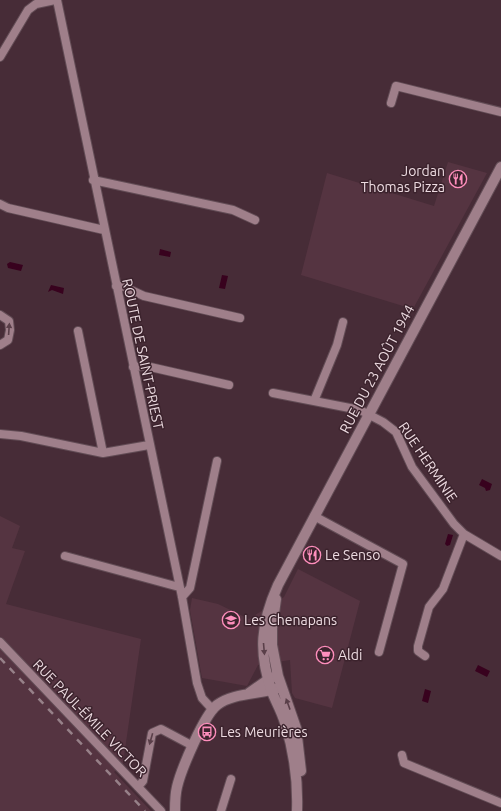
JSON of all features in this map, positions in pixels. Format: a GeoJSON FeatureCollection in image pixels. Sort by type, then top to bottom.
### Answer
{"type":"FeatureCollection","features":[{"type":"Feature","properties":{"kind":"main road","name":"RUE DU 23 AOÛT 1944"},"geometry":{"type":"LineString","coordinates":[[277,689],[273,677],[265,666],[263,626],[268,607],[314,516],[501,167]]}},
{"type":"Feature","properties":{"kind":"main road"},"geometry":{"type":"LineString","coordinates":[[249,693],[273,677]]}},
{"type":"Feature","properties":{"kind":"main road"},"geometry":{"type":"LineString","coordinates":[[175,811],[176,788],[180,774],[213,710],[224,702],[249,693],[277,689]]}},
{"type":"Feature","properties":{"kind":"main road"},"geometry":{"type":"LineString","coordinates":[[277,689],[294,759],[297,811]]}},
{"type":"Feature","properties":{"kind":"main road"},"geometry":{"type":"LineString","coordinates":[[277,689],[296,728],[301,756],[301,811]]}},
{"type":"Feature","properties":{"kind":"street"},"geometry":{"type":"LineString","coordinates":[[0,57],[28,10],[36,4],[56,0]]}},
{"type":"Feature","properties":{"kind":"street","name":"ROUTE DE SAINT-PRIEST"},"geometry":{"type":"LineString","coordinates":[[56,0],[182,597],[197,683],[202,698],[213,710]]}},
{"type":"Feature","properties":{"kind":"street"},"geometry":{"type":"LineString","coordinates":[[391,102],[396,86],[501,112]]}},
{"type":"Feature","properties":{"kind":"street"},"geometry":{"type":"LineString","coordinates":[[94,180],[233,210],[255,220]]}},
{"type":"Feature","properties":{"kind":"street"},"geometry":{"type":"LineString","coordinates":[[0,204],[8,208],[104,230]]}},
{"type":"Feature","properties":{"kind":"street"},"geometry":{"type":"LineString","coordinates":[[116,286],[122,286],[144,296],[240,318]]}},
{"type":"Feature","properties":{"kind":"street"},"geometry":{"type":"LineString","coordinates":[[0,315],[9,321],[10,330],[8,340],[0,344]]}},
{"type":"Feature","properties":{"kind":"street"},"geometry":{"type":"LineString","coordinates":[[314,401],[337,345],[343,322]]}},
{"type":"Feature","properties":{"kind":"street"},"geometry":{"type":"LineString","coordinates":[[78,331],[104,453]]}},
{"type":"Feature","properties":{"kind":"street"},"geometry":{"type":"LineString","coordinates":[[133,367],[146,366],[229,385]]}},
{"type":"Feature","properties":{"kind":"street","name":"RUE HERMINIE"},"geometry":{"type":"LineString","coordinates":[[273,393],[360,410],[383,422],[396,432],[412,467],[454,524],[464,534],[501,556]]}},
{"type":"Feature","properties":{"kind":"street"},"geometry":{"type":"LineString","coordinates":[[0,434],[27,437],[104,453],[149,445]]}},
{"type":"Feature","properties":{"kind":"street"},"geometry":{"type":"LineString","coordinates":[[182,597],[190,588],[218,461]]}},
{"type":"Feature","properties":{"kind":"street"},"geometry":{"type":"LineString","coordinates":[[314,516],[403,564],[379,652]]}},
{"type":"Feature","properties":{"kind":"street"},"geometry":{"type":"LineString","coordinates":[[425,656],[418,651],[418,646],[429,607],[443,589],[460,541],[464,534]]}},
{"type":"Feature","properties":{"kind":"street"},"geometry":{"type":"LineString","coordinates":[[65,556],[179,587]]}},
{"type":"Feature","properties":{"kind":"street","name":"RUE PAUL-ÉMILE VICTOR"},"geometry":{"type":"LineString","coordinates":[[0,642],[161,811]]}},
{"type":"Feature","properties":{"kind":"street"},"geometry":{"type":"LineString","coordinates":[[138,787],[143,781],[152,733],[161,729],[194,746]]}},
{"type":"Feature","properties":{"kind":"street"},"geometry":{"type":"LineString","coordinates":[[402,755],[404,763],[501,803]]}},
{"type":"Feature","properties":{"kind":"street"},"geometry":{"type":"LineString","coordinates":[[221,811],[231,779]]}},
{"type":"Feature","properties":{"kind":"shaded area"},"geometry":{"type":"Polygon","coordinates":[[[448,162],[487,173],[413,309],[301,275],[327,173],[434,206],[448,162]]]}},
{"type":"Feature","properties":{"kind":"shaded area"},"geometry":{"type":"Polygon","coordinates":[[[160,249],[171,252],[170,257],[159,255],[160,249]]]}},
{"type":"Feature","properties":{"kind":"shaded area"},"geometry":{"type":"Polygon","coordinates":[[[10,262],[23,265],[21,271],[8,268],[7,264],[10,262]]]}},
{"type":"Feature","properties":{"kind":"shaded area"},"geometry":{"type":"Polygon","coordinates":[[[222,275],[228,276],[225,289],[219,288],[222,275]]]}},
{"type":"Feature","properties":{"kind":"shaded area"},"geometry":{"type":"Polygon","coordinates":[[[51,285],[64,288],[63,294],[52,290],[48,292],[51,285]]]}},
{"type":"Feature","properties":{"kind":"shaded area"},"geometry":{"type":"Polygon","coordinates":[[[482,479],[492,484],[490,490],[486,491],[485,488],[479,485],[482,479]]]}},
{"type":"Feature","properties":{"kind":"shaded area"},"geometry":{"type":"Polygon","coordinates":[[[0,516],[20,526],[12,548],[25,551],[6,604],[141,639],[123,763],[114,772],[151,811],[0,811],[0,516]]]}},
{"type":"Feature","properties":{"kind":"shaded area"},"geometry":{"type":"Polygon","coordinates":[[[448,534],[453,535],[450,545],[447,546],[445,544],[448,534]]]}},
{"type":"Feature","properties":{"kind":"shaded area"},"geometry":{"type":"Polygon","coordinates":[[[298,569],[360,601],[332,708],[295,698],[292,693],[290,660],[258,665],[247,686],[202,678],[190,610],[192,598],[218,604],[249,619],[284,597],[298,569]]]}},
{"type":"Feature","properties":{"kind":"shaded area"},"geometry":{"type":"Polygon","coordinates":[[[478,665],[490,671],[487,677],[475,671],[478,665]]]}},
{"type":"Feature","properties":{"kind":"shaded area"},"geometry":{"type":"Polygon","coordinates":[[[425,689],[431,691],[428,703],[422,701],[425,689]]]}},
{"type":"Feature","properties":{"kind":"railway"},"geometry":{"type":"LineString","coordinates":[[0,658],[145,811]]}},
{"type":"Feature","properties":{"kind":"place","name":"Jordan Thomas Pizza"},"geometry":{"type":"Point","coordinates":[458,179]}},
{"type":"Feature","properties":{"kind":"place","name":"Le Senso"},"geometry":{"type":"Point","coordinates":[312,555]}},
{"type":"Feature","properties":{"kind":"place","name":"Les Chenapans"},"geometry":{"type":"Point","coordinates":[231,620]}},
{"type":"Feature","properties":{"kind":"place","name":"Aldi"},"geometry":{"type":"Point","coordinates":[325,655]}},
{"type":"Feature","properties":{"kind":"place","name":"Les Meurières"},"geometry":{"type":"Point","coordinates":[207,732]}}]}
